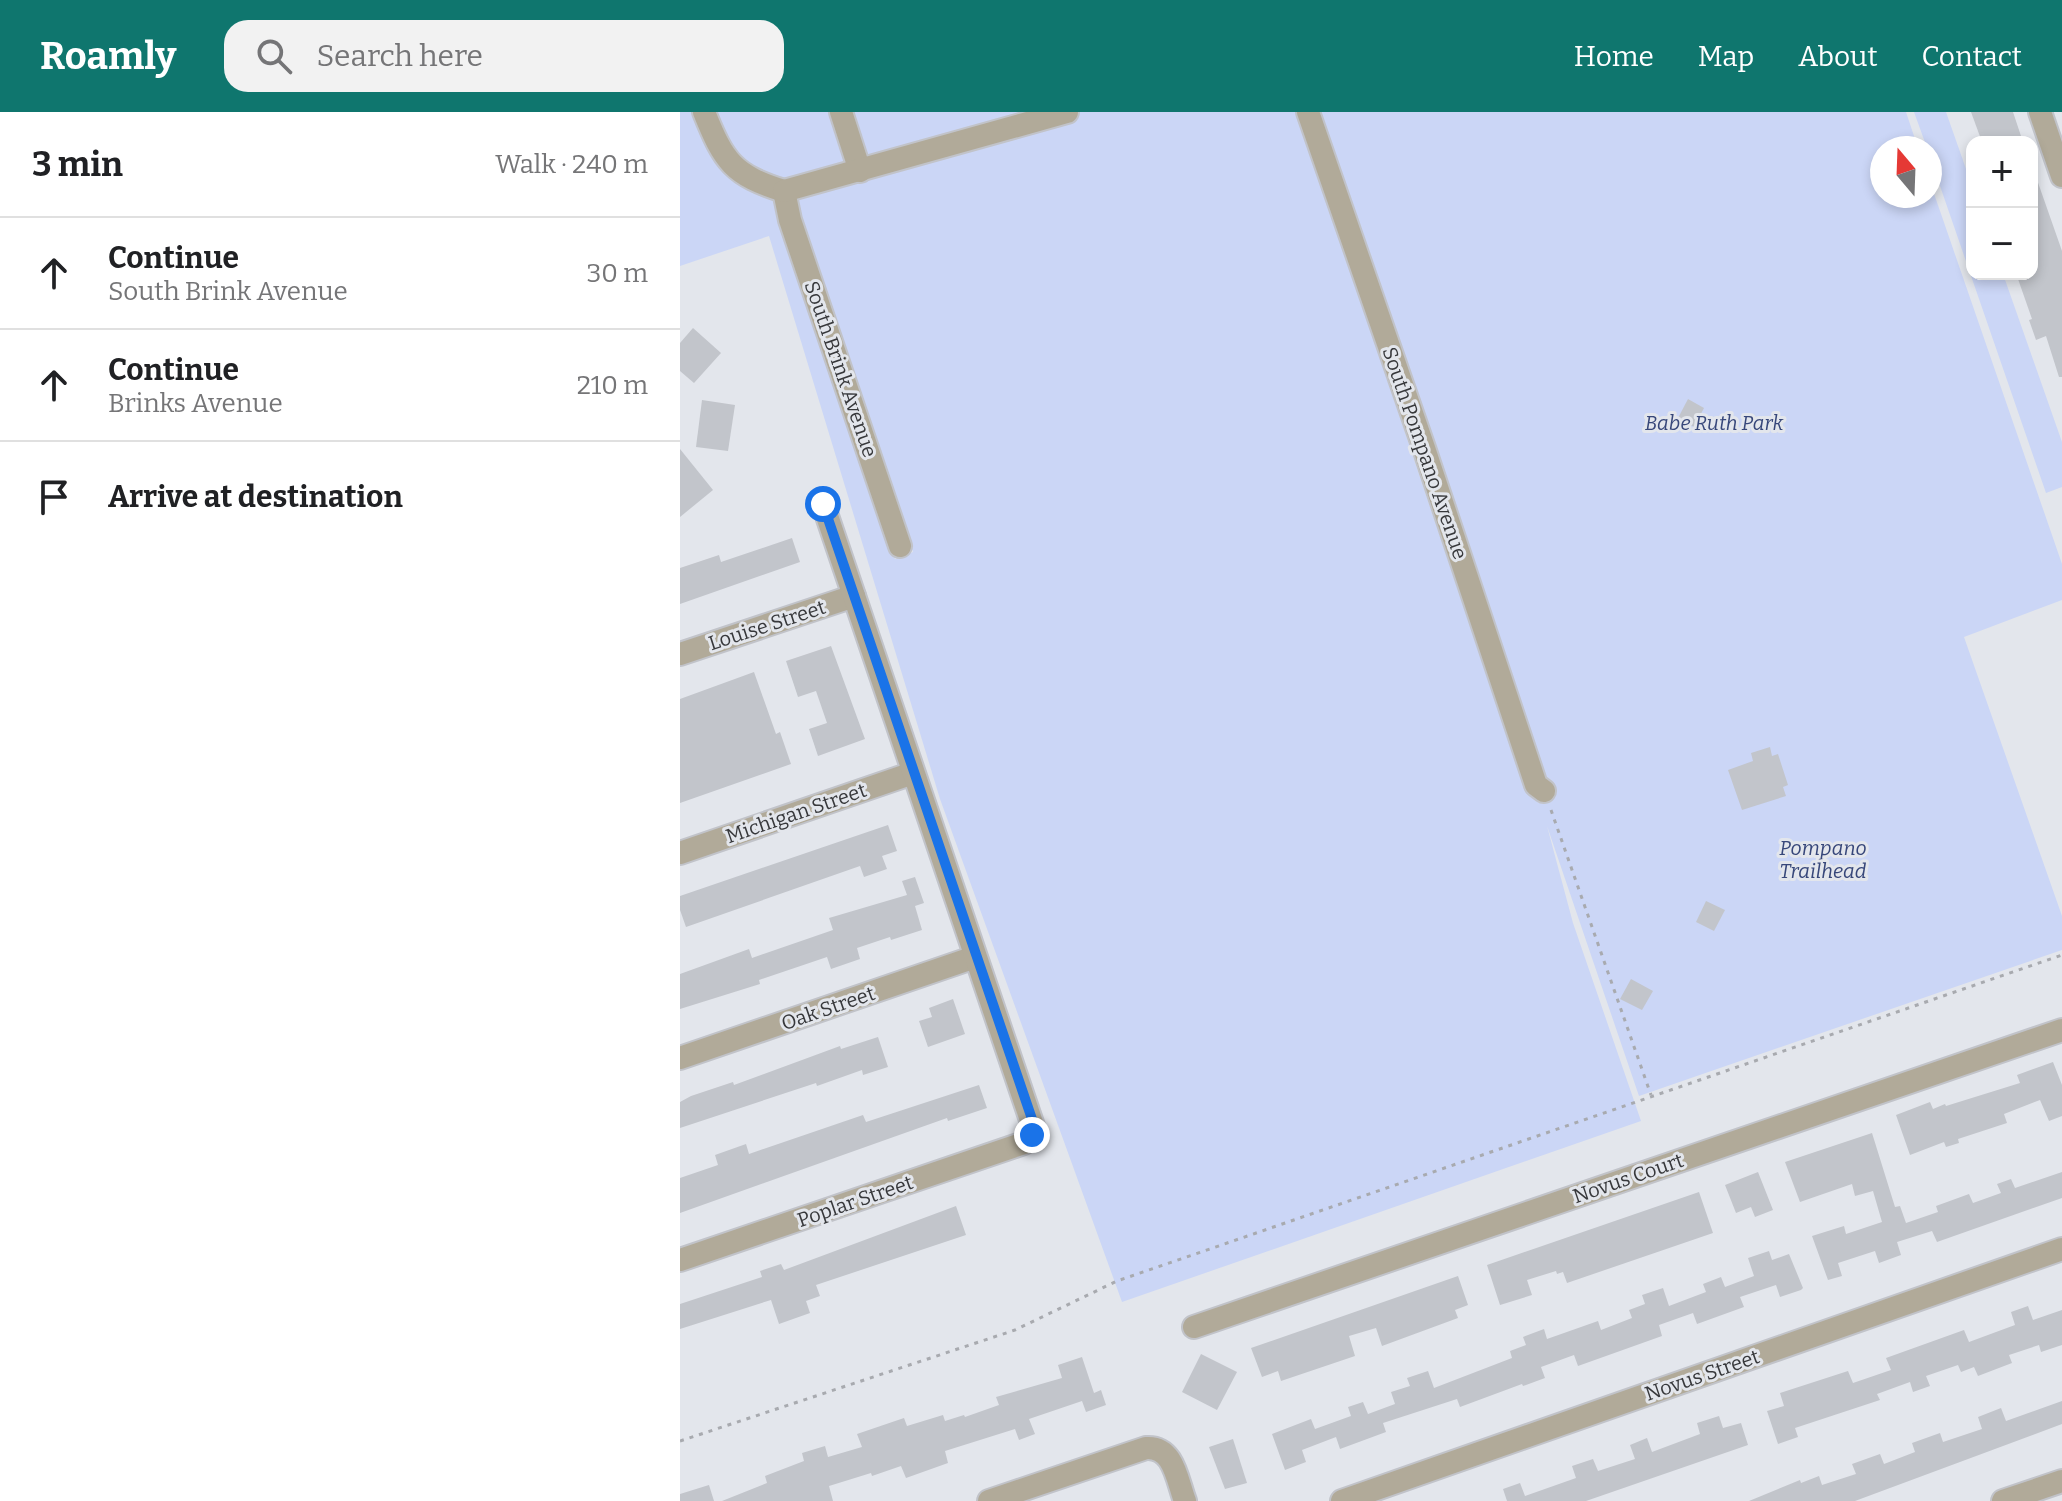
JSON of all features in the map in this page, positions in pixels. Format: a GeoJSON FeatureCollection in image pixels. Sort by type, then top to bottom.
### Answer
{"type":"FeatureCollection","features":[{"type":"Feature","properties":{"kind":"street"},"geometry":{"type":"LineString","coordinates":[[704,112],[719,145],[735,168],[755,182],[784,191],[1067,112]]}},
{"type":"Feature","properties":{"kind":"street"},"geometry":{"type":"LineString","coordinates":[[841,112],[860,171]]}},
{"type":"Feature","properties":{"kind":"street","name":"South Pompano Avenue"},"geometry":{"type":"LineString","coordinates":[[1308,112],[1536,785],[1544,791]]}},
{"type":"Feature","properties":{"kind":"street"},"geometry":{"type":"LineString","coordinates":[[2040,112],[2062,176]]}},
{"type":"Feature","properties":{"kind":"street","name":"South Brink Avenue"},"geometry":{"type":"LineString","coordinates":[[784,191],[790,220],[900,546]]}},
{"type":"Feature","properties":{"kind":"street"},"geometry":{"type":"LineString","coordinates":[[823,504],[975,957]]}},
{"type":"Feature","properties":{"kind":"street","name":"Louise Street"},"geometry":{"type":"LineString","coordinates":[[680,654],[854,596]]}},
{"type":"Feature","properties":{"kind":"street","name":"Michigan Street"},"geometry":{"type":"LineString","coordinates":[[680,853],[913,773]]}},
{"type":"Feature","properties":{"kind":"street","name":"Oak Street"},"geometry":{"type":"LineString","coordinates":[[680,1058],[975,957]]}},
{"type":"Feature","properties":{"kind":"street","name":"Poplar Street"},"geometry":{"type":"LineString","coordinates":[[680,1260],[1028,1140],[1034,1129],[1032,1119],[975,957]]}},
{"type":"Feature","properties":{"kind":"street","name":"Novus Court"},"geometry":{"type":"LineString","coordinates":[[1194,1327],[2062,1030]]}},
{"type":"Feature","properties":{"kind":"street","name":"Novus Street"},"geometry":{"type":"LineString","coordinates":[[1342,1501],[2062,1249]]}},
{"type":"Feature","properties":{"kind":"street"},"geometry":{"type":"LineString","coordinates":[[989,1501],[1156,1447],[1165,1452],[1171,1461],[1185,1501]]}},
{"type":"Feature","properties":{"kind":"street"},"geometry":{"type":"LineString","coordinates":[[2003,1501],[2062,1481]]}},
{"type":"Feature","properties":{"kind":"path"},"geometry":{"type":"LineString","coordinates":[[1544,791],[1651,1095]]}},
{"type":"Feature","properties":{"kind":"path"},"geometry":{"type":"LineString","coordinates":[[680,1441],[1015,1330],[1117,1281],[2062,955]]}},
{"type":"Feature","properties":{"kind":"green space"},"geometry":{"type":"Polygon","coordinates":[[[680,112],[694,112],[729,176],[752,191],[776,199],[781,223],[895,559],[913,552],[800,218],[784,180],[758,169],[740,156],[727,138],[715,112],[1297,112],[1519,771],[1530,794],[1539,803],[1536,785],[1308,112],[1906,112],[1914,136],[1870,136],[1870,208],[1939,208],[2062,564],[2062,600],[1964,637],[2062,916],[2062,950],[1639,1096],[1547,826],[1573,923],[1641,1121],[1122,1302],[940,799],[769,236],[680,266],[680,112]]]}},
{"type":"Feature","properties":{"kind":"green space"},"geometry":{"type":"Polygon","coordinates":[[[1914,112],[1946,112],[1966,169],[1966,261],[1942,192],[1942,136],[1923,136],[1914,112]]]}},
{"type":"Feature","properties":{"kind":"green space"},"geometry":{"type":"Polygon","coordinates":[[[1972,280],[2005,280],[2062,442],[2062,487],[2046,493],[1972,280]]]}},
{"type":"Feature","properties":{"kind":"building"},"geometry":{"type":"Polygon","coordinates":[[[1971,112],[2013,112],[2021,136],[1980,136],[1971,112]]]}},
{"type":"Feature","properties":{"kind":"building"},"geometry":{"type":"Polygon","coordinates":[[[2038,183],[2062,251],[2062,377],[2059,377],[2046,336],[2036,340],[2029,320],[2032,319],[2018,280],[2038,280],[2038,183]]]}},
{"type":"Feature","properties":{"kind":"building"},"geometry":{"type":"Polygon","coordinates":[[[693,328],[721,353],[694,383],[680,371],[680,343],[693,328]]]}},
{"type":"Feature","properties":{"kind":"building"},"geometry":{"type":"Polygon","coordinates":[[[1688,399],[1704,408],[1694,427],[1678,418],[1688,399]]]}},
{"type":"Feature","properties":{"kind":"building"},"geometry":{"type":"Polygon","coordinates":[[[702,400],[735,405],[728,451],[696,447],[702,400]]]}},
{"type":"Feature","properties":{"kind":"building"},"geometry":{"type":"Polygon","coordinates":[[[680,449],[713,490],[680,517],[680,449]]]}},
{"type":"Feature","properties":{"kind":"building"},"geometry":{"type":"Polygon","coordinates":[[[792,538],[800,562],[680,604],[680,568],[719,555],[721,562],[792,538]]]}},
{"type":"Feature","properties":{"kind":"building"},"geometry":{"type":"Polygon","coordinates":[[[831,646],[865,739],[818,756],[809,729],[827,723],[816,691],[798,697],[786,661],[831,646]]]}},
{"type":"Feature","properties":{"kind":"building"},"geometry":{"type":"Polygon","coordinates":[[[754,672],[776,734],[780,732],[791,764],[680,803],[680,699],[754,672]]]}},
{"type":"Feature","properties":{"kind":"building"},"geometry":{"type":"Polygon","coordinates":[[[1770,747],[1772,756],[1778,754],[1788,785],[1783,787],[1786,796],[1742,810],[1728,770],[1753,761],[1751,753],[1770,747]]]}},
{"type":"Feature","properties":{"kind":"building"},"geometry":{"type":"Polygon","coordinates":[[[888,825],[897,851],[882,856],[887,869],[864,877],[860,866],[686,927],[680,910],[680,896],[888,825]]]}},
{"type":"Feature","properties":{"kind":"building"},"geometry":{"type":"Polygon","coordinates":[[[915,877],[924,903],[915,906],[922,930],[857,948],[860,959],[831,969],[827,957],[759,980],[760,984],[680,1009],[680,974],[749,949],[752,958],[833,930],[829,918],[907,895],[902,881],[915,877]]]}},
{"type":"Feature","properties":{"kind":"building"},"geometry":{"type":"Polygon","coordinates":[[[1706,901],[1725,910],[1714,931],[1696,922],[1706,901]]]}},
{"type":"Feature","properties":{"kind":"building"},"geometry":{"type":"Polygon","coordinates":[[[1631,979],[1653,991],[1642,1010],[1620,999],[1631,979]]]}},
{"type":"Feature","properties":{"kind":"building"},"geometry":{"type":"Polygon","coordinates":[[[953,999],[965,1034],[928,1047],[919,1021],[932,1017],[929,1008],[953,999]]]}},
{"type":"Feature","properties":{"kind":"building"},"geometry":{"type":"Polygon","coordinates":[[[878,1037],[888,1067],[863,1075],[862,1070],[817,1086],[816,1083],[680,1128],[680,1102],[691,1096],[733,1082],[734,1085],[840,1046],[841,1049],[878,1037]]]}},
{"type":"Feature","properties":{"kind":"building"},"geometry":{"type":"Polygon","coordinates":[[[2053,1062],[2062,1085],[2062,1116],[2049,1121],[2040,1100],[2004,1114],[2007,1123],[1958,1139],[1959,1143],[1946,1147],[1944,1142],[1910,1155],[1896,1115],[1930,1102],[1933,1109],[2020,1083],[2017,1075],[2053,1062]]]}},
{"type":"Feature","properties":{"kind":"building"},"geometry":{"type":"Polygon","coordinates":[[[979,1085],[987,1108],[948,1121],[947,1118],[680,1213],[680,1178],[718,1165],[715,1155],[746,1144],[749,1154],[863,1115],[866,1122],[979,1085]]]}},
{"type":"Feature","properties":{"kind":"building"},"geometry":{"type":"Polygon","coordinates":[[[1872,1133],[1895,1207],[1900,1206],[1906,1223],[1938,1212],[1936,1206],[1969,1194],[1973,1203],[2001,1193],[1997,1184],[2011,1179],[2015,1188],[2062,1172],[2062,1198],[1937,1242],[1932,1231],[1897,1242],[1901,1255],[1879,1263],[1875,1251],[1838,1263],[1842,1276],[1828,1280],[1812,1236],[1844,1226],[1846,1234],[1882,1222],[1873,1191],[1855,1196],[1852,1184],[1800,1202],[1785,1162],[1872,1133]]]}},
{"type":"Feature","properties":{"kind":"building"},"geometry":{"type":"Polygon","coordinates":[[[1758,1172],[1773,1210],[1755,1217],[1751,1207],[1736,1213],[1725,1185],[1758,1172]]]}},
{"type":"Feature","properties":{"kind":"building"},"geometry":{"type":"Polygon","coordinates":[[[1699,1192],[1713,1233],[1567,1283],[1563,1272],[1557,1274],[1556,1271],[1527,1280],[1532,1295],[1500,1305],[1487,1265],[1699,1192]]]}},
{"type":"Feature","properties":{"kind":"building"},"geometry":{"type":"Polygon","coordinates":[[[956,1206],[966,1235],[816,1285],[820,1296],[806,1301],[810,1313],[779,1324],[771,1300],[680,1329],[680,1304],[762,1277],[760,1271],[781,1264],[784,1270],[956,1206]]]}},
{"type":"Feature","properties":{"kind":"building"},"geometry":{"type":"Polygon","coordinates":[[[1769,1251],[1772,1260],[1789,1254],[1803,1288],[1801,1290],[1780,1297],[1776,1285],[1740,1297],[1744,1307],[1697,1324],[1693,1313],[1659,1325],[1662,1336],[1578,1366],[1574,1355],[1541,1367],[1545,1378],[1460,1407],[1457,1399],[1383,1423],[1386,1432],[1340,1449],[1336,1437],[1302,1450],[1306,1462],[1285,1470],[1272,1434],[1311,1419],[1315,1429],[1351,1416],[1348,1407],[1363,1402],[1368,1414],[1395,1404],[1391,1392],[1410,1386],[1407,1378],[1428,1371],[1434,1388],[1512,1358],[1510,1351],[1526,1345],[1523,1337],[1544,1329],[1547,1339],[1598,1321],[1601,1330],[1632,1318],[1629,1310],[1645,1304],[1642,1295],[1663,1288],[1669,1306],[1706,1292],[1703,1284],[1721,1277],[1725,1287],[1754,1276],[1748,1258],[1769,1251]]]}},
{"type":"Feature","properties":{"kind":"building"},"geometry":{"type":"Polygon","coordinates":[[[1458,1276],[1468,1305],[1455,1310],[1458,1318],[1382,1346],[1376,1328],[1349,1336],[1355,1356],[1281,1381],[1278,1371],[1262,1377],[1251,1348],[1458,1276]]]}},
{"type":"Feature","properties":{"kind":"building"},"geometry":{"type":"Polygon","coordinates":[[[2028,1306],[2033,1320],[2062,1310],[2062,1345],[2041,1352],[2039,1345],[2009,1355],[2012,1363],[1978,1376],[1974,1367],[1961,1372],[1958,1365],[1926,1376],[1930,1386],[1913,1392],[1910,1382],[1877,1394],[1880,1400],[1795,1428],[1798,1437],[1778,1444],[1767,1411],[1784,1406],[1780,1393],[1848,1371],[1853,1383],[1891,1370],[1886,1358],[1964,1330],[1969,1342],[2015,1325],[2011,1312],[2028,1306]]]}},
{"type":"Feature","properties":{"kind":"building"},"geometry":{"type":"Polygon","coordinates":[[[1201,1354],[1237,1372],[1217,1410],[1182,1392],[1201,1354]]]}},
{"type":"Feature","properties":{"kind":"building"},"geometry":{"type":"Polygon","coordinates":[[[1082,1357],[1094,1393],[1101,1390],[1106,1405],[1086,1412],[1082,1401],[1029,1419],[1035,1434],[1019,1440],[1015,1429],[945,1451],[948,1463],[906,1478],[901,1466],[829,1486],[833,1501],[722,1501],[767,1483],[765,1476],[804,1461],[802,1453],[825,1446],[828,1457],[862,1447],[857,1434],[904,1418],[907,1426],[943,1415],[945,1421],[965,1417],[999,1405],[996,1397],[1062,1378],[1058,1365],[1082,1357]]]}},
{"type":"Feature","properties":{"kind":"building"},"geometry":{"type":"Polygon","coordinates":[[[2062,1401],[2062,1424],[1855,1501],[1749,1501],[1800,1480],[1801,1483],[1819,1476],[1822,1485],[1856,1474],[1852,1464],[1880,1454],[1884,1464],[1915,1452],[1912,1443],[1940,1433],[1943,1442],[1982,1429],[1978,1417],[2001,1408],[2006,1421],[2062,1401]]]}},
{"type":"Feature","properties":{"kind":"building"},"geometry":{"type":"Polygon","coordinates":[[[1719,1416],[1723,1428],[1741,1423],[1748,1445],[1586,1501],[1507,1501],[1503,1489],[1520,1483],[1525,1496],[1576,1478],[1572,1466],[1593,1459],[1598,1471],[1635,1459],[1630,1445],[1647,1438],[1652,1452],[1700,1434],[1697,1423],[1719,1416]]]}},
{"type":"Feature","properties":{"kind":"building"},"geometry":{"type":"Polygon","coordinates":[[[1233,1439],[1247,1483],[1225,1489],[1209,1447],[1233,1439]]]}},
{"type":"Feature","properties":{"kind":"building"},"geometry":{"type":"Polygon","coordinates":[[[709,1485],[714,1501],[680,1501],[680,1494],[709,1485]]]}},
{"type":"Feature","properties":{"kind":"route"},"geometry":{"type":"LineString","coordinates":[[823,504],[1032,1119],[1032,1135]]}},
{"type":"Feature","properties":{"kind":"park label","name":"Babe Ruth Park"},"geometry":{"type":"Point","coordinates":[1714,423]}},
{"type":"Feature","properties":{"kind":"park label","name":"Pompano Trailhead"},"geometry":{"type":"Point","coordinates":[1823,860]}}]}
